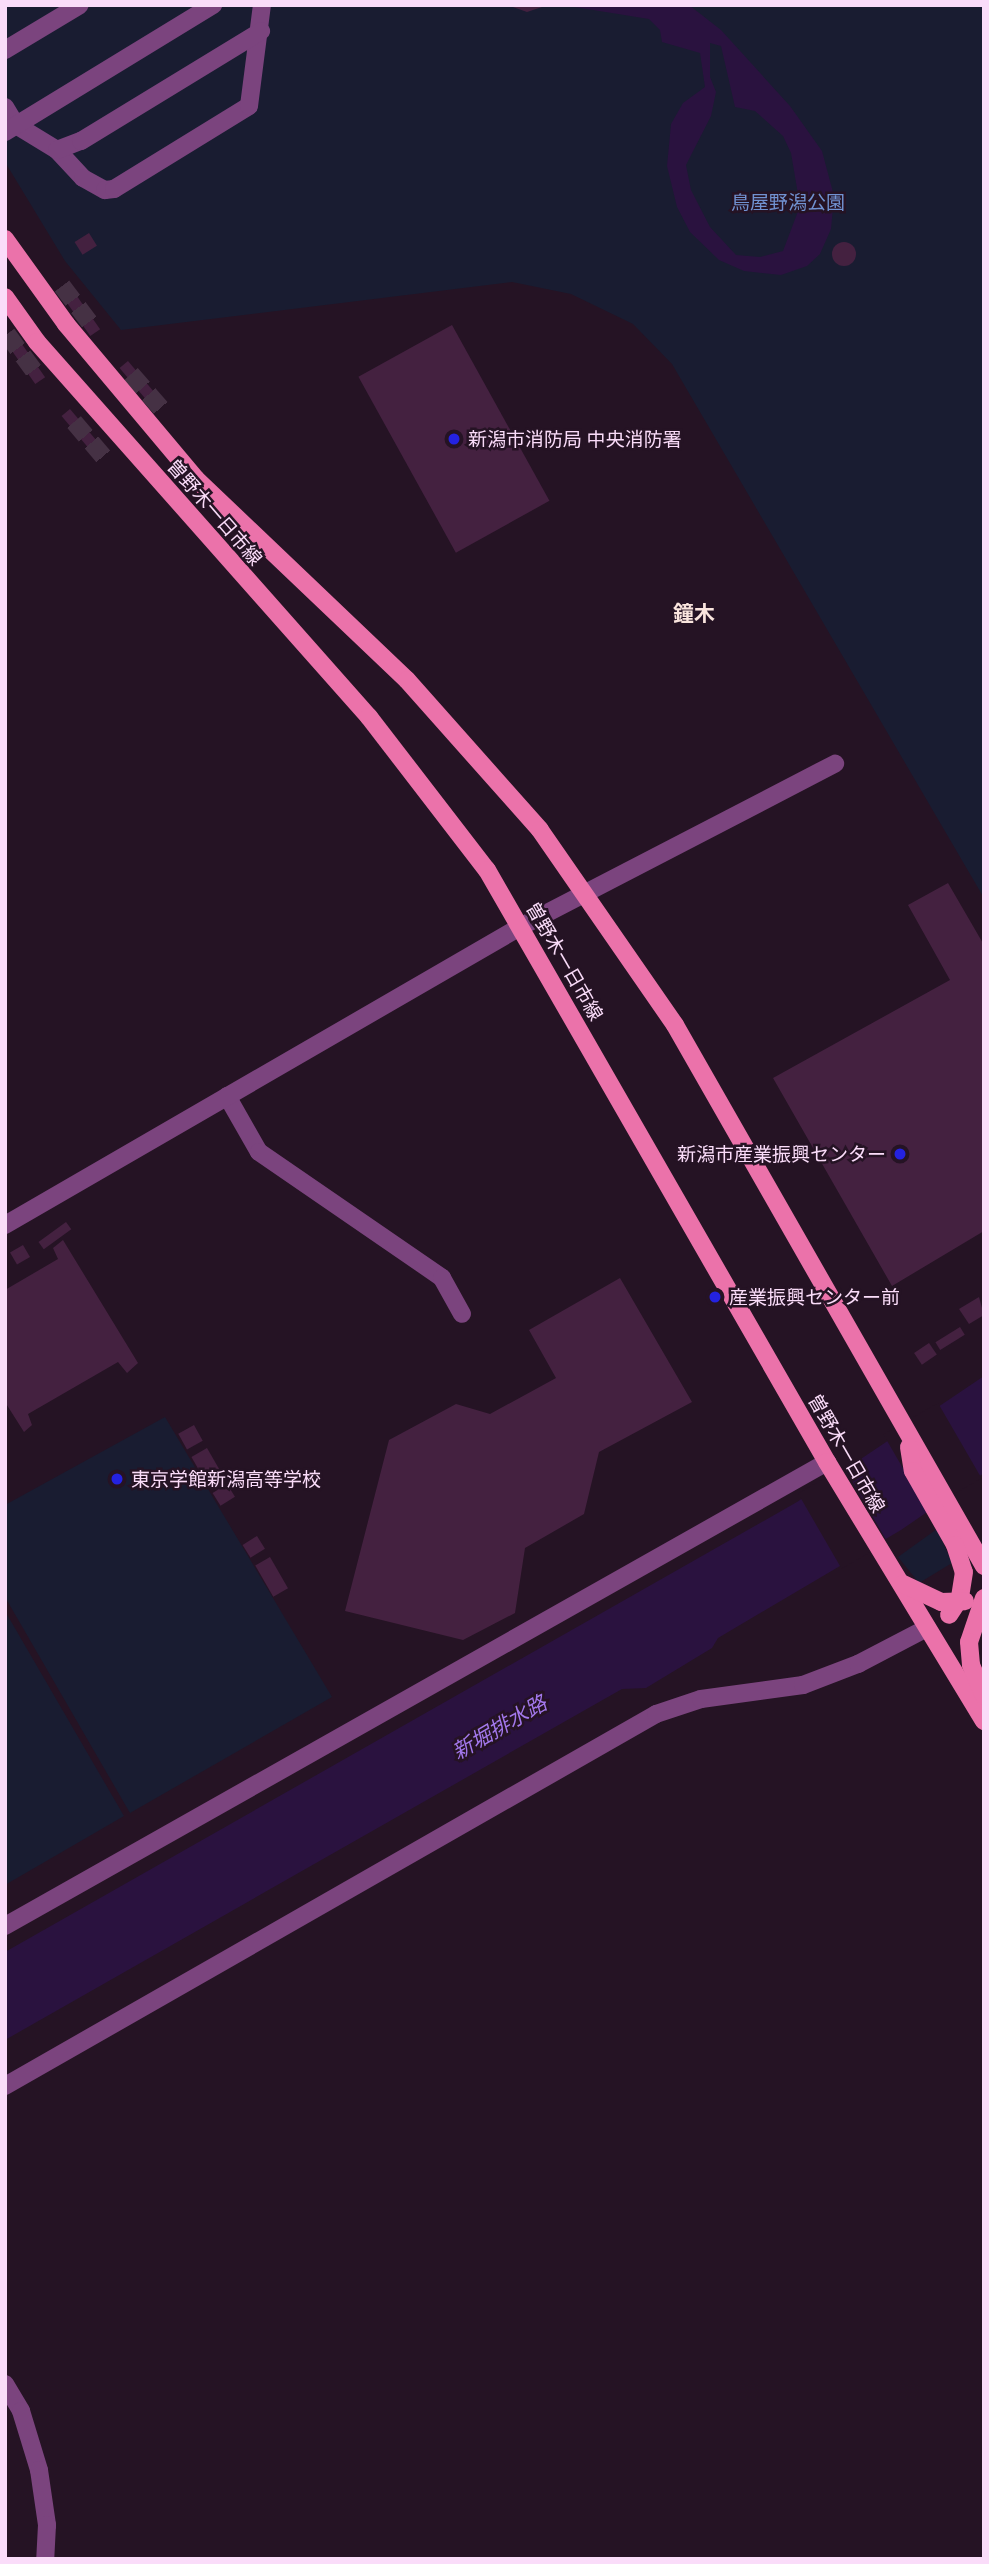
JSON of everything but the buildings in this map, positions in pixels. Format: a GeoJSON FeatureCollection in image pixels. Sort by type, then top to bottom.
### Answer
{"type":"FeatureCollection","features":[{"type":"Feature","properties":{"kind":"main road","name":"曽野木一日市線"},"geometry":{"type":"LineString","coordinates":[[5,239],[66,324],[196,479],[407,680],[540,830],[675,1025],[903,1429],[944,1511],[984,1566]]}},
{"type":"Feature","properties":{"kind":"main road","name":"曽野木一日市線"},"geometry":{"type":"LineString","coordinates":[[5,297],[37,342],[369,718],[486,870],[828,1465],[898,1581],[959,1608],[984,1721]]}},
{"type":"Feature","properties":{"kind":"main road"},"geometry":{"type":"LineString","coordinates":[[944,1511],[964,1572],[959,1608]]}},
{"type":"Feature","properties":{"kind":"main road"},"geometry":{"type":"LineString","coordinates":[[898,1581],[930,1598],[959,1608],[979,1623]]}},
{"type":"Feature","properties":{"kind":"main road"},"geometry":{"type":"LineString","coordinates":[[959,1608],[979,1623]]}},
{"type":"Feature","properties":{"kind":"main road"},"geometry":{"type":"LineString","coordinates":[[979,1623],[969,1642],[971,1665],[984,1695]]}},
{"type":"Feature","properties":{"kind":"street"},"geometry":{"type":"LineString","coordinates":[[5,50],[80,5]]}},
{"type":"Feature","properties":{"kind":"street"},"geometry":{"type":"LineString","coordinates":[[10,128],[213,5]]}},
{"type":"Feature","properties":{"kind":"street"},"geometry":{"type":"LineString","coordinates":[[10,128],[57,149],[83,178],[105,190],[121,185],[249,106],[261,31],[262,5]]}},
{"type":"Feature","properties":{"kind":"street"},"geometry":{"type":"LineString","coordinates":[[57,149],[81,141],[261,31]]}},
{"type":"Feature","properties":{"kind":"street"},"geometry":{"type":"LineString","coordinates":[[5,107],[10,128]]}},
{"type":"Feature","properties":{"kind":"street"},"geometry":{"type":"LineString","coordinates":[[5,1225],[520,927],[586,896],[835,764]]}},
{"type":"Feature","properties":{"kind":"street"},"geometry":{"type":"LineString","coordinates":[[227,1096],[259,1152],[442,1278],[462,1314]]}},
{"type":"Feature","properties":{"kind":"street"},"geometry":{"type":"LineString","coordinates":[[5,1926],[828,1465]]}},
{"type":"Feature","properties":{"kind":"street"},"geometry":{"type":"LineString","coordinates":[[5,2086],[676,1705],[803,1685],[858,1664],[959,1608]]}},
{"type":"Feature","properties":{"kind":"street"},"geometry":{"type":"LineString","coordinates":[[5,2384],[21,2412],[39,2470],[47,2525],[45,2559]]}},
{"type":"Feature","properties":{"kind":"green space","name":"鳥屋野潟公園"},"geometry":{"type":"Polygon","coordinates":[[[5,5],[984,5],[984,898],[672,364],[633,324],[571,294],[512,282],[121,330],[65,261],[5,162],[5,5]]]}},
{"type":"Feature","properties":{"kind":"green space"},"geometry":{"type":"Polygon","coordinates":[[[165,1417],[332,1697],[130,1813],[5,1597],[5,1505],[165,1417]]]}},
{"type":"Feature","properties":{"kind":"green space"},"geometry":{"type":"Polygon","coordinates":[[[937,1529],[952,1563],[919,1583],[898,1557],[937,1529]]]}},
{"type":"Feature","properties":{"kind":"green space"},"geometry":{"type":"Polygon","coordinates":[[[5,1611],[124,1816],[5,1885],[5,1611]]]}},
{"type":"Feature","properties":{"kind":"water"},"geometry":{"type":"Polygon","coordinates":[[[562,5],[689,5],[721,30],[790,106],[822,151],[834,196],[831,229],[820,254],[807,266],[781,275],[744,271],[719,260],[690,232],[677,207],[667,166],[671,124],[683,103],[705,87],[700,53],[662,42],[660,30],[649,19],[562,5]],[[710,43],[710,77],[716,92],[711,116],[686,165],[691,190],[710,227],[736,255],[760,257],[783,251],[800,206],[791,153],[783,136],[755,111],[735,107],[721,46],[710,43]]]}},
{"type":"Feature","properties":{"kind":"water","name":"新堀排水路"},"geometry":{"type":"Polygon","coordinates":[[[984,1376],[984,1473],[901,1530],[718,1638],[712,1648],[646,1688],[622,1689],[5,2040],[5,1952],[797,1502],[984,1376]]]}},
{"type":"Feature","properties":{"kind":"pier"},"geometry":{"type":"Polygon","coordinates":[[[938,1403],[981,1478],[927,1510],[883,1434],[938,1403]]]}},
{"type":"Feature","properties":{"kind":"pier"},"geometry":{"type":"Polygon","coordinates":[[[844,1467],[888,1542],[842,1569],[798,1494],[844,1467]]]}},
{"type":"Feature","properties":{"kind":"tunnel"},"geometry":{"type":"LineString","coordinates":[[62,286],[93,327]]}},
{"type":"Feature","properties":{"kind":"tunnel"},"geometry":{"type":"LineString","coordinates":[[7,334],[37,375]]}},
{"type":"Feature","properties":{"kind":"tunnel"},"geometry":{"type":"LineString","coordinates":[[131,374],[166,414]]}},
{"type":"Feature","properties":{"kind":"tunnel"},"geometry":{"type":"LineString","coordinates":[[74,422],[108,462]]}},
{"type":"Feature","properties":{"kind":"place","name":"新潟市消防局 中央消防署"},"geometry":{"type":"Point","coordinates":[454,439]}},
{"type":"Feature","properties":{"kind":"place","name":"新潟市産業振興センター"},"geometry":{"type":"Point","coordinates":[900,1154]}},
{"type":"Feature","properties":{"kind":"place","name":"産業振興センター前"},"geometry":{"type":"Point","coordinates":[715,1297]}},
{"type":"Feature","properties":{"kind":"place","name":"東京学館新潟高等学校"},"geometry":{"type":"Point","coordinates":[117,1479]}},
{"type":"Feature","properties":{"kind":"district","name":"鐘木"},"geometry":{"type":"Point","coordinates":[694,613]}}]}
